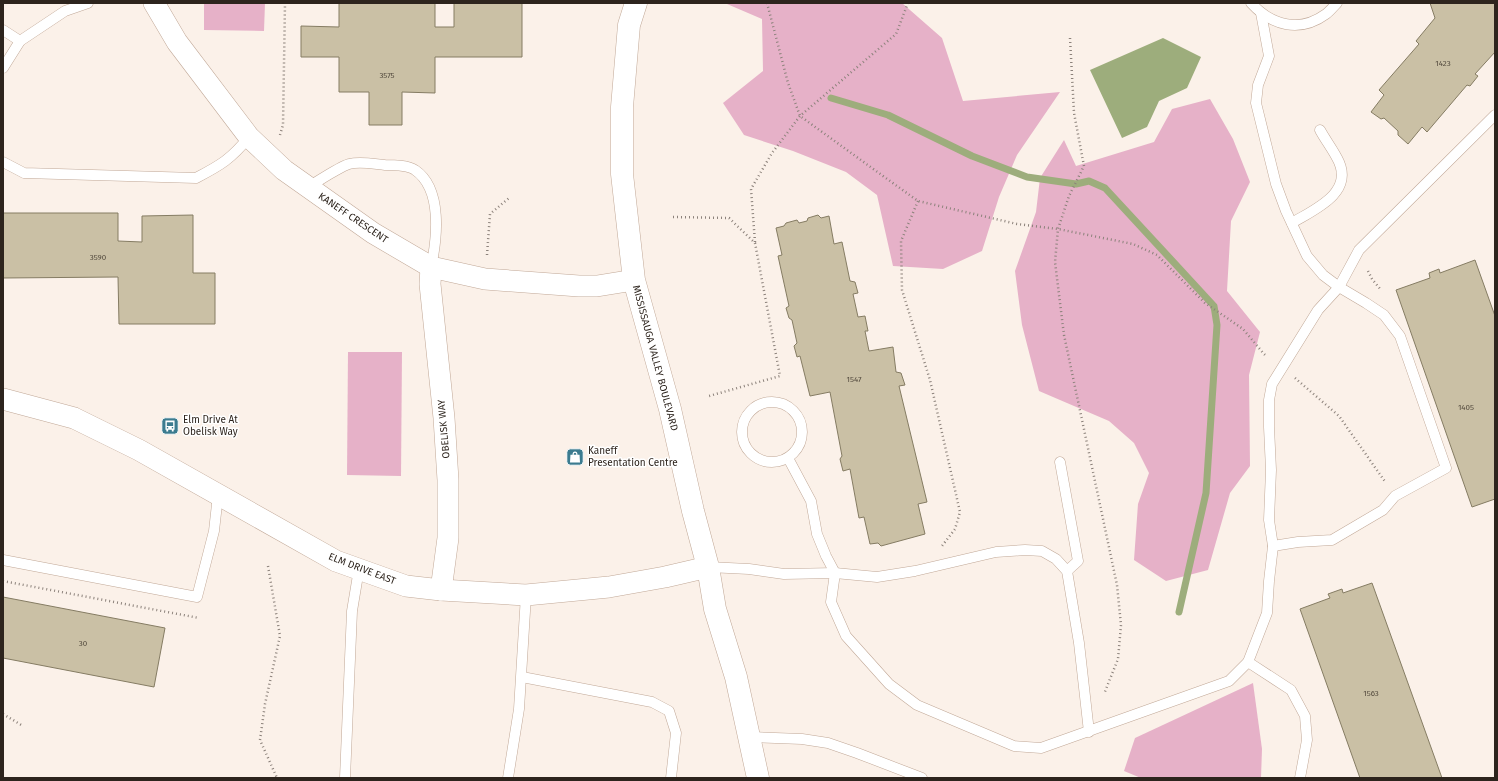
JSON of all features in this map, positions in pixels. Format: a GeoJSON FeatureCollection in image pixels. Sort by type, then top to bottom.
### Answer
{"type":"FeatureCollection","features":[{"type":"Feature","properties":{"kind":"street","name":"KANEFF CRESCENT"},"geometry":{"type":"LineString","coordinates":[[154,3],[177,42],[249,138],[284,170],[373,233],[431,267],[485,279],[579,286],[597,286],[634,280]]}},
{"type":"Feature","properties":{"kind":"street","name":"MISSISSAUGA VALLEY BOULEVARD"},"geometry":{"type":"LineString","coordinates":[[636,3],[629,25],[622,107],[622,174],[634,280],[670,409],[693,511],[708,567],[715,609],[736,677],[758,778]]}},
{"type":"Feature","properties":{"kind":"street","name":"OBELISK WAY"},"geometry":{"type":"LineString","coordinates":[[431,267],[430,284],[444,418],[448,480],[448,538],[441,590]]}},
{"type":"Feature","properties":{"kind":"street","name":"ELM DRIVE EAST"},"geometry":{"type":"LineString","coordinates":[[3,399],[74,418],[140,450],[336,561],[406,586],[441,590],[526,595],[609,587],[665,577],[708,567]]}},
{"type":"Feature","properties":{"kind":"lane"},"geometry":{"type":"LineString","coordinates":[[3,68],[20,41],[65,11],[88,3]]}},
{"type":"Feature","properties":{"kind":"lane"},"geometry":{"type":"LineString","coordinates":[[1251,3],[1261,14],[1275,22],[1291,25],[1308,24],[1326,14],[1337,3]]}},
{"type":"Feature","properties":{"kind":"lane"},"geometry":{"type":"LineString","coordinates":[[1261,14],[1269,56],[1258,85],[1256,104],[1276,184],[1307,256],[1322,275],[1384,315],[1400,336],[1446,468],[1395,496],[1383,510],[1332,540],[1298,542],[1273,546]]}},
{"type":"Feature","properties":{"kind":"lane"},"geometry":{"type":"LineString","coordinates":[[3,30],[20,41]]}},
{"type":"Feature","properties":{"kind":"lane"},"geometry":{"type":"LineString","coordinates":[[788,458],[811,501],[817,534],[835,573],[831,602],[846,636],[889,684],[917,705],[1014,746],[1041,748],[1229,681],[1248,662],[1268,613],[1269,581],[1273,546],[1269,520],[1271,470],[1268,427],[1269,400],[1272,384],[1318,310],[1339,287],[1359,250],[1495,115]]}},
{"type":"Feature","properties":{"kind":"lane"},"geometry":{"type":"LineString","coordinates":[[1292,223],[1322,205],[1336,192],[1342,182],[1339,163],[1320,130]]}},
{"type":"Feature","properties":{"kind":"lane"},"geometry":{"type":"LineString","coordinates":[[3,162],[24,172],[196,178],[220,166],[236,154],[249,138]]}},
{"type":"Feature","properties":{"kind":"lane"},"geometry":{"type":"LineString","coordinates":[[308,187],[348,164],[362,163],[414,169],[426,179],[433,195],[436,219],[436,245],[431,267]]}},
{"type":"Feature","properties":{"kind":"lane"},"geometry":{"type":"LineString","coordinates":[[773,402],[785,405],[796,413],[801,425],[802,437],[797,449],[788,458],[776,463],[764,462],[752,456],[744,446],[741,434],[743,421],[750,411],[761,404],[773,402]]}},
{"type":"Feature","properties":{"kind":"lane"},"geometry":{"type":"LineString","coordinates":[[1060,462],[1078,561],[1067,571]]}},
{"type":"Feature","properties":{"kind":"lane"},"geometry":{"type":"LineString","coordinates":[[3,560],[196,597],[214,531],[218,495]]}},
{"type":"Feature","properties":{"kind":"lane"},"geometry":{"type":"LineString","coordinates":[[708,567],[749,569],[784,574],[835,573],[877,577],[916,571],[996,552],[1025,550],[1042,551],[1056,559],[1067,571],[1089,732]]}},
{"type":"Feature","properties":{"kind":"lane"},"geometry":{"type":"LineString","coordinates":[[345,778],[352,611],[359,569]]}},
{"type":"Feature","properties":{"kind":"lane"},"geometry":{"type":"LineString","coordinates":[[508,778],[519,710],[526,595]]}},
{"type":"Feature","properties":{"kind":"lane"},"geometry":{"type":"LineString","coordinates":[[1248,662],[1291,690],[1305,716],[1307,740],[1300,778]]}},
{"type":"Feature","properties":{"kind":"lane"},"geometry":{"type":"LineString","coordinates":[[522,677],[652,702],[669,711],[676,733],[670,778]]}},
{"type":"Feature","properties":{"kind":"lane"},"geometry":{"type":"LineString","coordinates":[[749,737],[802,739],[828,743],[922,778]]}},
{"type":"Feature","properties":{"kind":"path"},"geometry":{"type":"LineString","coordinates":[[266,154],[279,137],[283,125],[285,3]]}},
{"type":"Feature","properties":{"kind":"path"},"geometry":{"type":"LineString","coordinates":[[767,3],[788,83],[800,116],[918,201],[1017,224],[1058,229],[1133,244],[1157,255],[1205,303],[1242,329],[1264,354],[1282,367],[1339,416],[1395,496]]}},
{"type":"Feature","properties":{"kind":"path"},"geometry":{"type":"LineString","coordinates":[[709,396],[780,376],[755,243],[752,189],[772,153],[800,116],[896,34],[908,3]]}},
{"type":"Feature","properties":{"kind":"path"},"geometry":{"type":"LineString","coordinates":[[1070,38],[1074,113],[1084,166],[1069,196],[1058,229],[1055,262],[1064,335],[1117,585],[1121,625],[1118,659],[1103,696]]}},
{"type":"Feature","properties":{"kind":"path"},"geometry":{"type":"LineString","coordinates":[[487,255],[490,214],[509,198]]}},
{"type":"Feature","properties":{"kind":"path"},"geometry":{"type":"LineString","coordinates":[[918,201],[901,240],[902,290],[930,380],[960,512],[955,530],[941,546],[936,549]]}},
{"type":"Feature","properties":{"kind":"path"},"geometry":{"type":"LineString","coordinates":[[673,217],[729,218],[755,243]]}},
{"type":"Feature","properties":{"kind":"path"},"geometry":{"type":"LineString","coordinates":[[1359,250],[1372,279],[1385,296]]}},
{"type":"Feature","properties":{"kind":"path"},"geometry":{"type":"LineString","coordinates":[[268,566],[280,636],[265,704],[260,740],[277,778]]}},
{"type":"Feature","properties":{"kind":"path"},"geometry":{"type":"LineString","coordinates":[[3,581],[199,618]]}},
{"type":"Feature","properties":{"kind":"path"},"geometry":{"type":"LineString","coordinates":[[3,714],[23,726]]}},
{"type":"Feature","properties":{"kind":"shaded area"},"geometry":{"type":"Polygon","coordinates":[[[204,3],[265,3],[264,31],[204,30],[204,3]]]}},
{"type":"Feature","properties":{"kind":"shaded area"},"geometry":{"type":"Polygon","coordinates":[[[727,3],[902,3],[942,38],[963,101],[1060,92],[1017,155],[999,197],[982,251],[943,269],[893,266],[877,195],[846,172],[793,151],[744,135],[723,103],[763,71],[762,19],[727,3]]]}},
{"type":"Feature","properties":{"kind":"shaded area"},"geometry":{"type":"Polygon","coordinates":[[[1163,38],[1201,57],[1187,88],[1159,101],[1147,127],[1122,138],[1090,70],[1163,38]]]}},
{"type":"Feature","properties":{"kind":"shaded area"},"geometry":{"type":"Polygon","coordinates":[[[1210,99],[1233,139],[1250,182],[1231,221],[1227,291],[1260,332],[1249,375],[1250,466],[1230,493],[1208,570],[1166,581],[1134,560],[1138,504],[1149,473],[1134,443],[1109,421],[1039,391],[1022,325],[1015,271],[1036,212],[1040,178],[1064,140],[1076,166],[1154,142],[1172,109],[1210,99]]]}},
{"type":"Feature","properties":{"kind":"shaded area"},"geometry":{"type":"Polygon","coordinates":[[[348,352],[402,352],[401,476],[347,475],[348,352]]]}},
{"type":"Feature","properties":{"kind":"shaded area"},"geometry":{"type":"Polygon","coordinates":[[[1253,683],[1262,749],[1261,778],[1141,778],[1124,771],[1135,738],[1253,683]]]}},
{"type":"Feature","properties":{"kind":"building"},"geometry":{"type":"Polygon","coordinates":[[[339,3],[435,3],[435,27],[454,27],[454,3],[522,3],[522,57],[435,57],[435,93],[402,92],[402,125],[369,125],[369,92],[339,92],[339,57],[301,57],[301,26],[339,27],[339,3]]]}},
{"type":"Feature","properties":{"kind":"building"},"geometry":{"type":"Polygon","coordinates":[[[1430,3],[1495,3],[1495,52],[1475,74],[1478,76],[1470,86],[1467,85],[1427,132],[1422,127],[1408,144],[1398,135],[1398,131],[1384,118],[1381,119],[1371,112],[1384,95],[1379,90],[1419,44],[1416,41],[1435,18],[1430,3]]]}},
{"type":"Feature","properties":{"kind":"building"},"geometry":{"type":"Polygon","coordinates":[[[3,213],[118,213],[118,241],[142,242],[142,216],[193,215],[193,273],[215,273],[215,324],[119,324],[118,277],[3,278],[3,213]]]}},
{"type":"Feature","properties":{"kind":"building"},"geometry":{"type":"Polygon","coordinates":[[[818,215],[821,218],[829,216],[834,244],[842,242],[850,281],[855,282],[858,293],[853,294],[858,317],[865,316],[868,331],[865,331],[869,351],[893,347],[896,372],[901,373],[905,385],[899,386],[927,502],[918,504],[925,534],[881,546],[878,543],[870,544],[864,517],[859,518],[850,469],[843,471],[840,459],[842,456],[830,392],[810,396],[800,356],[797,357],[794,346],[797,343],[792,320],[789,318],[786,308],[789,306],[778,256],[782,255],[776,228],[797,220],[799,223],[807,221],[808,218],[818,215]]]}},
{"type":"Feature","properties":{"kind":"building"},"geometry":{"type":"Polygon","coordinates":[[[1475,260],[1495,316],[1495,499],[1472,507],[1396,290],[1430,278],[1429,273],[1439,269],[1440,273],[1475,260]]]}},
{"type":"Feature","properties":{"kind":"building"},"geometry":{"type":"Polygon","coordinates":[[[1372,583],[1442,778],[1360,778],[1300,609],[1330,598],[1328,594],[1342,589],[1343,593],[1372,583]]]}},
{"type":"Feature","properties":{"kind":"building"},"geometry":{"type":"Polygon","coordinates":[[[3,597],[165,628],[154,687],[3,658],[3,597]]]}},
{"type":"Feature","properties":{"kind":"waterway"},"geometry":{"type":"LineString","coordinates":[[831,98],[888,115],[972,156],[1027,177],[1076,184],[1089,181],[1105,188],[1214,306],[1217,325],[1206,493],[1179,612]]}},
{"type":"Feature","properties":{"kind":"place","name":"Elm Drive At Obelisk Way"},"geometry":{"type":"Point","coordinates":[170,426]}},
{"type":"Feature","properties":{"kind":"place","name":"Kaneff Presentation Centre"},"geometry":{"type":"Point","coordinates":[575,457]}}]}
